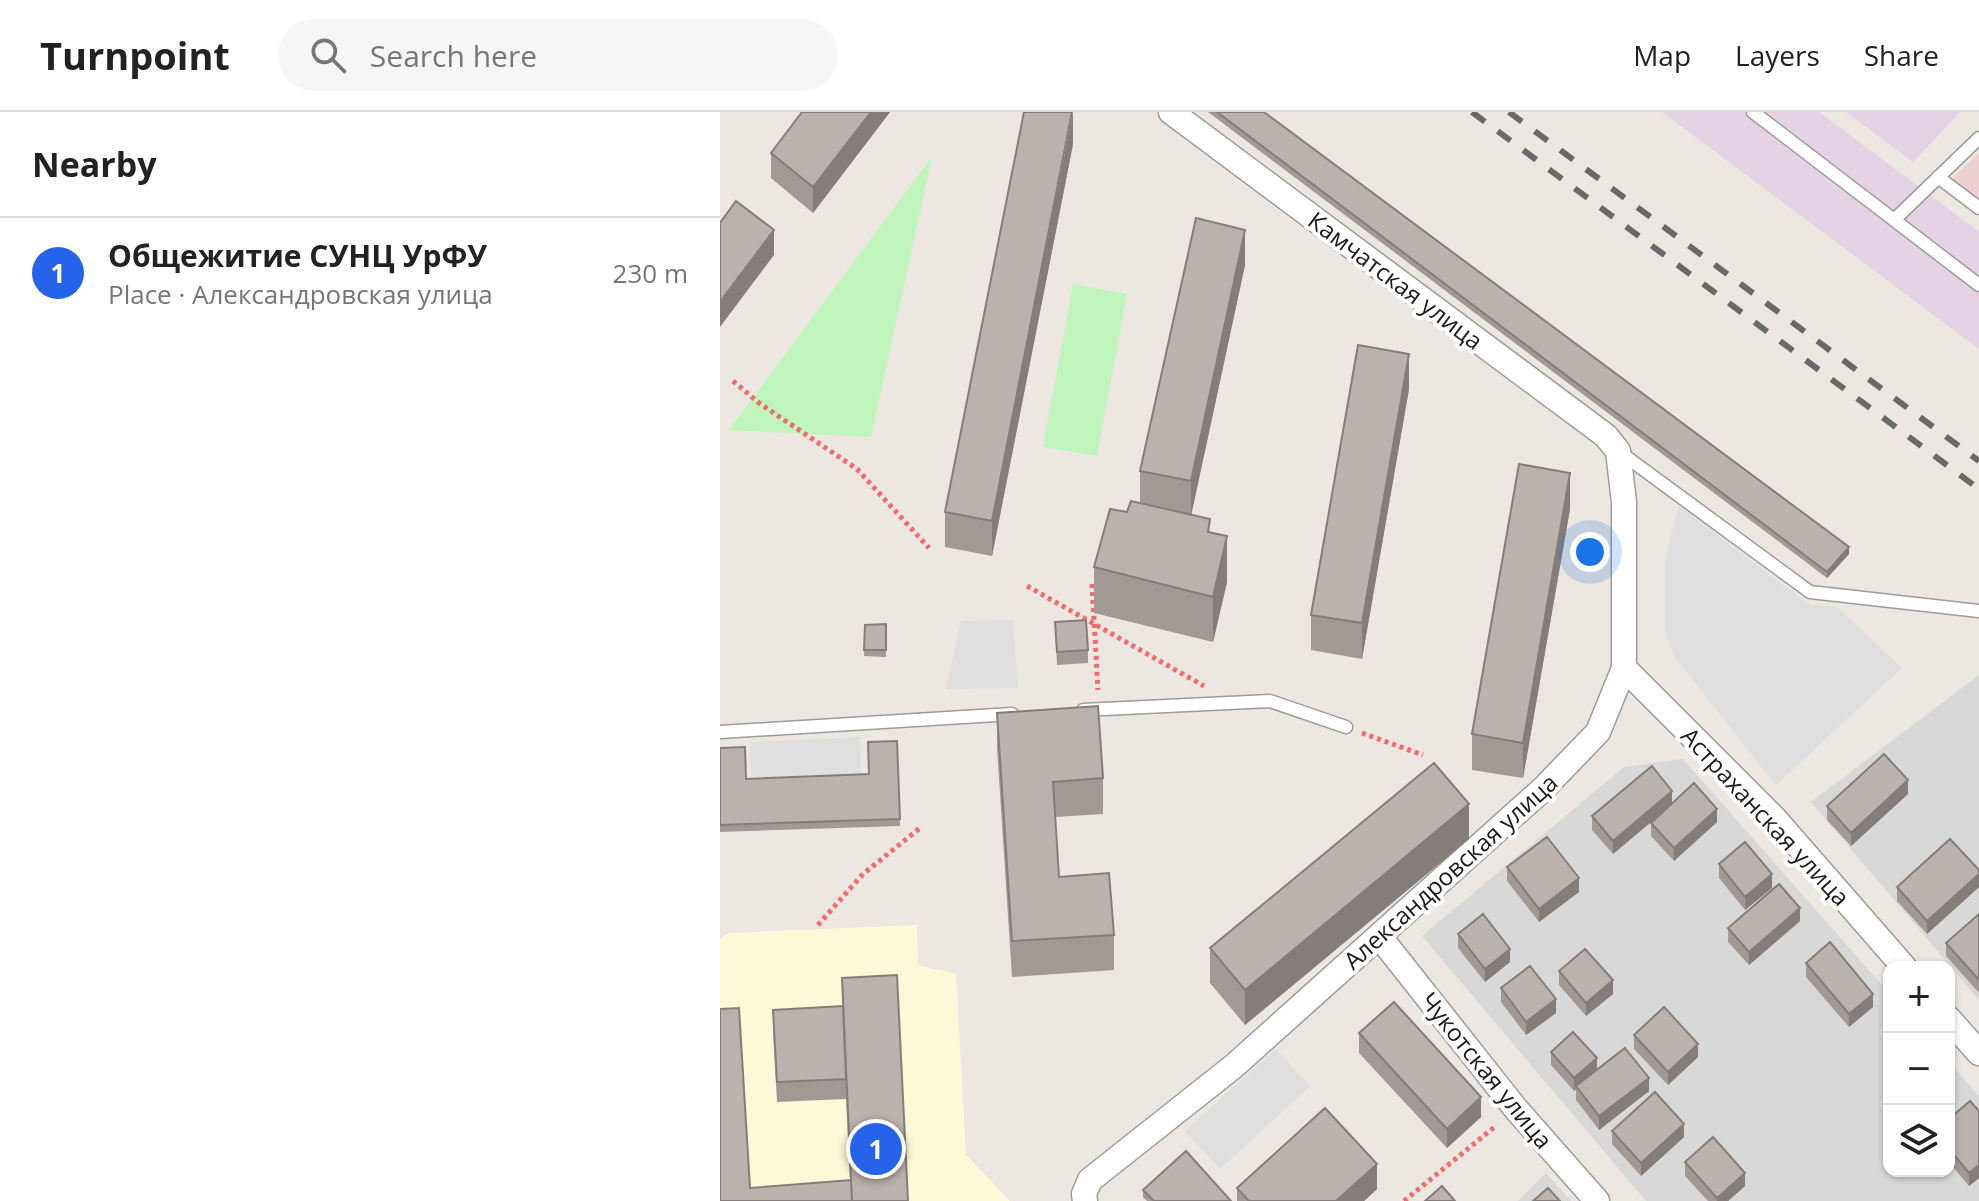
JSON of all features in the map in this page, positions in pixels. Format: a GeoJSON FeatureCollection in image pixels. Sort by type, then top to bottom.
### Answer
{"type":"FeatureCollection","features":[{"type":"Feature","properties":{"kind":"street","name":"Камчатская улица"},"geometry":{"type":"LineString","coordinates":[[1171,112],[1606,436],[1618,451]]}},
{"type":"Feature","properties":{"kind":"street","name":"Александровская улица"},"geometry":{"type":"LineString","coordinates":[[1085,1198],[1090,1180],[1234,1066],[1543,789],[1598,732],[1624,668],[1624,502],[1618,451]]}},
{"type":"Feature","properties":{"kind":"street","name":"Астраханская улица"},"geometry":{"type":"LineString","coordinates":[[1624,668],[1774,818],[1899,961]]}},
{"type":"Feature","properties":{"kind":"street","name":"Чукотская улица"},"geometry":{"type":"LineString","coordinates":[[1379,936],[1516,1109],[1597,1201]]}},
{"type":"Feature","properties":{"kind":"street"},"geometry":{"type":"LineString","coordinates":[[1955,1026],[1979,1053]]}},
{"type":"Feature","properties":{"kind":"lane"},"geometry":{"type":"LineString","coordinates":[[1753,112],[1979,285]]}},
{"type":"Feature","properties":{"kind":"lane"},"geometry":{"type":"LineString","coordinates":[[1894,220],[1979,138]]}},
{"type":"Feature","properties":{"kind":"lane"},"geometry":{"type":"LineString","coordinates":[[1938,177],[1979,208]]}},
{"type":"Feature","properties":{"kind":"lane"},"geometry":{"type":"LineString","coordinates":[[1618,451],[1810,592],[1979,611]]}},
{"type":"Feature","properties":{"kind":"lane"},"geometry":{"type":"LineString","coordinates":[[1069,711],[1270,701],[1346,727]]}},
{"type":"Feature","properties":{"kind":"lane"},"geometry":{"type":"LineString","coordinates":[[720,732],[1022,714]]}},
{"type":"Feature","properties":{"kind":"path"},"geometry":{"type":"LineString","coordinates":[[733,381],[759,403],[857,469],[929,548]]}},
{"type":"Feature","properties":{"kind":"path"},"geometry":{"type":"LineString","coordinates":[[1092,584],[1099,709]]}},
{"type":"Feature","properties":{"kind":"path"},"geometry":{"type":"LineString","coordinates":[[1027,586],[1234,703]]}},
{"type":"Feature","properties":{"kind":"path"},"geometry":{"type":"LineString","coordinates":[[1346,727],[1423,755]]}},
{"type":"Feature","properties":{"kind":"path"},"geometry":{"type":"LineString","coordinates":[[818,925],[863,874],[920,828]]}},
{"type":"Feature","properties":{"kind":"path"},"geometry":{"type":"LineString","coordinates":[[1404,1201],[1516,1109]]}},
{"type":"Feature","properties":{"kind":"shaded area"},"geometry":{"type":"Polygon","coordinates":[[[1662,112],[1819,112],[1979,232],[1979,349],[1662,112]]]}},
{"type":"Feature","properties":{"kind":"shaded area"},"geometry":{"type":"Polygon","coordinates":[[[1846,112],[1960,112],[1913,162],[1846,112]]]}},
{"type":"Feature","properties":{"kind":"shaded area"},"geometry":{"type":"Polygon","coordinates":[[[1979,153],[1979,205],[1949,182],[1979,153]]]}},
{"type":"Feature","properties":{"kind":"shaded area"},"geometry":{"type":"Polygon","coordinates":[[[1679,506],[1808,604],[1837,607],[1902,668],[1776,785],[1674,656],[1665,630],[1665,559],[1679,506]]]}},
{"type":"Feature","properties":{"kind":"shaded area"},"geometry":{"type":"Polygon","coordinates":[[[1013,620],[1018,688],[946,689],[961,621],[1013,620]]]}},
{"type":"Feature","properties":{"kind":"shaded area"},"geometry":{"type":"Polygon","coordinates":[[[1979,675],[1979,1000],[1955,972],[1955,961],[1946,961],[1811,802],[1979,675]]]}},
{"type":"Feature","properties":{"kind":"shaded area"},"geometry":{"type":"Polygon","coordinates":[[[860,737],[861,773],[751,778],[750,742],[860,737]]]}},
{"type":"Feature","properties":{"kind":"shaded area"},"geometry":{"type":"Polygon","coordinates":[[[1683,759],[1883,986],[1883,1177],[1955,1177],[1955,1069],[1979,1096],[1979,1201],[1646,1201],[1422,936],[1624,767],[1683,759]]]}},
{"type":"Feature","properties":{"kind":"shaded area"},"geometry":{"type":"Polygon","coordinates":[[[917,925],[918,965],[956,974],[966,1155],[1010,1201],[720,1201],[720,939],[729,933],[917,925]]]}},
{"type":"Feature","properties":{"kind":"shaded area"},"geometry":{"type":"Polygon","coordinates":[[[1276,1049],[1310,1086],[1220,1169],[1185,1131],[1276,1049]]]}},
{"type":"Feature","properties":{"kind":"shaded area"},"geometry":{"type":"Polygon","coordinates":[[[1546,1173],[1571,1201],[1518,1201],[1546,1173]]]}},
{"type":"Feature","properties":{"kind":"green space"},"geometry":{"type":"Polygon","coordinates":[[[932,157],[871,437],[729,430],[932,157]]]}},
{"type":"Feature","properties":{"kind":"green space"},"geometry":{"type":"Polygon","coordinates":[[[1073,284],[1127,294],[1097,456],[1043,447],[1073,284]]]}},
{"type":"Feature","properties":{"kind":"building"},"geometry":{"type":"Polygon","coordinates":[[[802,112],[871,112],[813,187],[771,153],[802,112]]]}},
{"type":"Feature","properties":{"kind":"building"},"geometry":{"type":"Polygon","coordinates":[[[1024,112],[1072,112],[992,521],[945,512],[1024,112]]]}},
{"type":"Feature","properties":{"kind":"building"},"geometry":{"type":"Polygon","coordinates":[[[1217,112],[1264,112],[1849,547],[1827,572],[1217,112]]]}},
{"type":"Feature","properties":{"kind":"building"},"geometry":{"type":"Polygon","coordinates":[[[736,201],[774,230],[720,302],[720,223],[736,201]]]}},
{"type":"Feature","properties":{"kind":"building"},"geometry":{"type":"Polygon","coordinates":[[[1196,218],[1245,230],[1191,481],[1140,471],[1196,218]]]}},
{"type":"Feature","properties":{"kind":"building"},"geometry":{"type":"Polygon","coordinates":[[[1358,345],[1409,354],[1362,623],[1311,615],[1358,345]]]}},
{"type":"Feature","properties":{"kind":"building"},"geometry":{"type":"Polygon","coordinates":[[[1519,464],[1570,473],[1523,743],[1472,734],[1519,464]]]}},
{"type":"Feature","properties":{"kind":"building"},"geometry":{"type":"Polygon","coordinates":[[[1131,501],[1210,519],[1208,532],[1227,536],[1213,597],[1094,567],[1110,509],[1127,512],[1131,501]]]}},
{"type":"Feature","properties":{"kind":"building"},"geometry":{"type":"Polygon","coordinates":[[[1086,620],[1088,650],[1057,652],[1055,622],[1086,620]]]}},
{"type":"Feature","properties":{"kind":"building"},"geometry":{"type":"Polygon","coordinates":[[[886,624],[886,650],[864,650],[865,625],[886,624]]]}},
{"type":"Feature","properties":{"kind":"building"},"geometry":{"type":"Polygon","coordinates":[[[1098,706],[1103,778],[1053,782],[1059,877],[1109,873],[1114,935],[1012,941],[997,713],[1098,706]]]}},
{"type":"Feature","properties":{"kind":"building"},"geometry":{"type":"Polygon","coordinates":[[[897,741],[900,819],[720,825],[720,748],[745,747],[746,779],[869,774],[868,742],[897,741]]]}},
{"type":"Feature","properties":{"kind":"building"},"geometry":{"type":"Polygon","coordinates":[[[1884,754],[1908,780],[1851,833],[1827,806],[1884,754]]]}},
{"type":"Feature","properties":{"kind":"building"},"geometry":{"type":"Polygon","coordinates":[[[1434,763],[1469,804],[1245,990],[1210,948],[1434,763]]]}},
{"type":"Feature","properties":{"kind":"building"},"geometry":{"type":"Polygon","coordinates":[[[1652,766],[1672,791],[1613,841],[1592,816],[1652,766]]]}},
{"type":"Feature","properties":{"kind":"building"},"geometry":{"type":"Polygon","coordinates":[[[1694,783],[1717,809],[1674,848],[1651,823],[1694,783]]]}},
{"type":"Feature","properties":{"kind":"building"},"geometry":{"type":"Polygon","coordinates":[[[1547,837],[1579,878],[1539,909],[1507,867],[1547,837]]]}},
{"type":"Feature","properties":{"kind":"building"},"geometry":{"type":"Polygon","coordinates":[[[1950,839],[1979,870],[1979,874],[1927,921],[1897,887],[1950,839]]]}},
{"type":"Feature","properties":{"kind":"building"},"geometry":{"type":"Polygon","coordinates":[[[1745,842],[1772,874],[1745,897],[1719,864],[1745,842]]]}},
{"type":"Feature","properties":{"kind":"building"},"geometry":{"type":"Polygon","coordinates":[[[1779,884],[1800,908],[1749,952],[1728,928],[1779,884]]]}},
{"type":"Feature","properties":{"kind":"building"},"geometry":{"type":"Polygon","coordinates":[[[1483,914],[1510,949],[1485,969],[1458,934],[1483,914]]]}},
{"type":"Feature","properties":{"kind":"building"},"geometry":{"type":"Polygon","coordinates":[[[1979,914],[1979,980],[1946,943],[1979,914]]]}},
{"type":"Feature","properties":{"kind":"building"},"geometry":{"type":"Polygon","coordinates":[[[1830,942],[1873,994],[1849,1014],[1806,963],[1830,942]]]}},
{"type":"Feature","properties":{"kind":"building"},"geometry":{"type":"Polygon","coordinates":[[[1585,949],[1613,980],[1586,1003],[1559,971],[1585,949]]]}},
{"type":"Feature","properties":{"kind":"building"},"geometry":{"type":"Polygon","coordinates":[[[1530,966],[1556,999],[1526,1022],[1501,988],[1530,966]]]}},
{"type":"Feature","properties":{"kind":"building"},"geometry":{"type":"Polygon","coordinates":[[[897,975],[908,1201],[852,1201],[842,978],[897,975]]]}},
{"type":"Feature","properties":{"kind":"building"},"geometry":{"type":"Polygon","coordinates":[[[1394,1002],[1481,1097],[1447,1129],[1359,1033],[1394,1002]]]}},
{"type":"Feature","properties":{"kind":"building"},"geometry":{"type":"Polygon","coordinates":[[[843,1006],[846,1079],[777,1082],[773,1010],[843,1006]]]}},
{"type":"Feature","properties":{"kind":"building"},"geometry":{"type":"Polygon","coordinates":[[[1664,1007],[1698,1044],[1668,1072],[1634,1035],[1664,1007]]]}},
{"type":"Feature","properties":{"kind":"building"},"geometry":{"type":"Polygon","coordinates":[[[739,1008],[750,1188],[851,1180],[852,1201],[720,1201],[720,1009],[739,1008]]]}},
{"type":"Feature","properties":{"kind":"building"},"geometry":{"type":"Polygon","coordinates":[[[1573,1032],[1597,1058],[1574,1078],[1551,1052],[1573,1032]]]}},
{"type":"Feature","properties":{"kind":"building"},"geometry":{"type":"Polygon","coordinates":[[[1625,1048],[1649,1078],[1599,1116],[1576,1086],[1625,1048]]]}},
{"type":"Feature","properties":{"kind":"building"},"geometry":{"type":"Polygon","coordinates":[[[1655,1092],[1684,1124],[1641,1163],[1612,1131],[1655,1092]]]}},
{"type":"Feature","properties":{"kind":"building"},"geometry":{"type":"Polygon","coordinates":[[[1970,1101],[1979,1111],[1979,1165],[1969,1173],[1955,1156],[1955,1114],[1970,1101]]]}},
{"type":"Feature","properties":{"kind":"building"},"geometry":{"type":"Polygon","coordinates":[[[1325,1108],[1377,1164],[1336,1201],[1249,1201],[1237,1188],[1325,1108]]]}},
{"type":"Feature","properties":{"kind":"building"},"geometry":{"type":"Polygon","coordinates":[[[1713,1137],[1745,1173],[1717,1198],[1685,1162],[1713,1137]]]}},
{"type":"Feature","properties":{"kind":"building"},"geometry":{"type":"Polygon","coordinates":[[[1186,1151],[1231,1201],[1154,1201],[1143,1190],[1186,1151]]]}},
{"type":"Feature","properties":{"kind":"building"},"geometry":{"type":"Polygon","coordinates":[[[1442,1186],[1455,1201],[1425,1201],[1442,1186]]]}},
{"type":"Feature","properties":{"kind":"building"},"geometry":{"type":"Polygon","coordinates":[[[1548,1188],[1560,1201],[1533,1201],[1548,1188]]]}},
{"type":"Feature","properties":{"kind":"railway"},"geometry":{"type":"LineString","coordinates":[[1472,112],[1979,489]]}},
{"type":"Feature","properties":{"kind":"railway"},"geometry":{"type":"LineString","coordinates":[[1509,112],[1979,461]]}},
{"type":"Feature","properties":{"kind":"place","name":"Общежитие СУНЦ УрФУ"},"geometry":{"type":"Point","coordinates":[876,1149]}}]}
